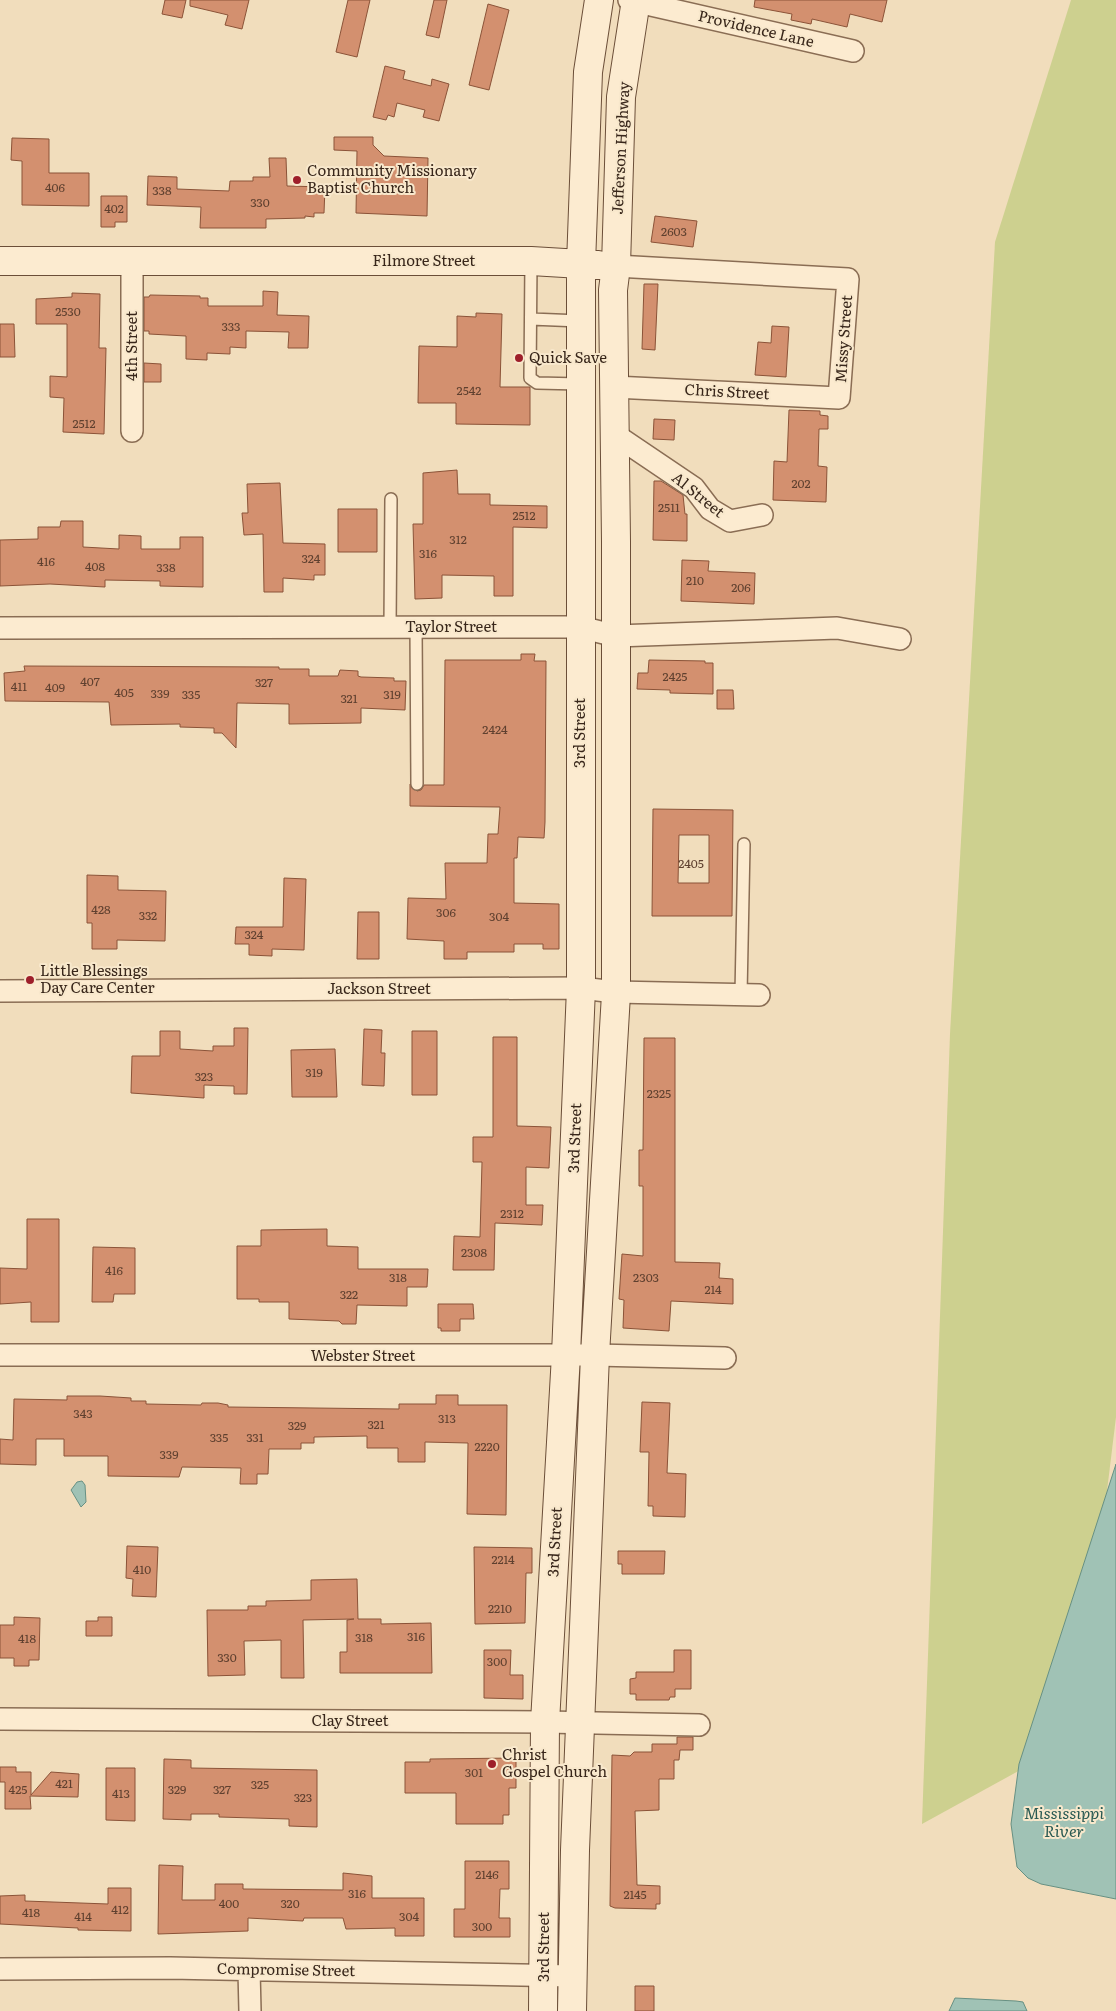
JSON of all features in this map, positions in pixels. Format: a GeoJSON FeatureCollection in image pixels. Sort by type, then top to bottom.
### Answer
{"type":"FeatureCollection","features":[{"type":"Feature","properties":{"kind":"main road"},"geometry":{"type":"LineString","coordinates":[[580,264],[588,72],[599,0]]}},
{"type":"Feature","properties":{"kind":"main road","name":"Jefferson Highway"},"geometry":{"type":"LineString","coordinates":[[616,266],[620,97],[634,0]]}},
{"type":"Feature","properties":{"kind":"main road","name":"Filmore Street"},"geometry":{"type":"LineString","coordinates":[[0,261],[531,261],[616,266]]}},
{"type":"Feature","properties":{"kind":"main road","name":"3rd Street"},"geometry":{"type":"LineString","coordinates":[[543,2011],[546,1722],[566,1356],[581,988],[580,264]]}},
{"type":"Feature","properties":{"kind":"main road","name":"3rd Street"},"geometry":{"type":"LineString","coordinates":[[572,2011],[580,1724],[594,1355],[615,992],[616,636],[613,290],[616,266]]}},
{"type":"Feature","properties":{"kind":"street","name":"Providence Lane"},"geometry":{"type":"LineString","coordinates":[[634,0],[853,51]]}},
{"type":"Feature","properties":{"kind":"street","name":"4th Street"},"geometry":{"type":"LineString","coordinates":[[132,261],[132,431]]}},
{"type":"Feature","properties":{"kind":"street","name":"Filmore Street"},"geometry":{"type":"LineString","coordinates":[[616,266],[848,279]]}},
{"type":"Feature","properties":{"kind":"street","name":"Missy Street"},"geometry":{"type":"LineString","coordinates":[[840,398],[848,279]]}},
{"type":"Feature","properties":{"kind":"street","name":"Chris Street"},"geometry":{"type":"LineString","coordinates":[[614,387],[840,398]]}},
{"type":"Feature","properties":{"kind":"street","name":"Al Street"},"geometry":{"type":"LineString","coordinates":[[614,434],[694,488],[710,509],[730,521],[762,515]]}},
{"type":"Feature","properties":{"kind":"street","name":"Taylor Street"},"geometry":{"type":"LineString","coordinates":[[0,628],[580,626],[616,636],[836,628],[900,639]]}},
{"type":"Feature","properties":{"kind":"street","name":"Jackson Street"},"geometry":{"type":"LineString","coordinates":[[0,991],[581,988],[615,992],[750,995]]}},
{"type":"Feature","properties":{"kind":"street","name":"Webster Street"},"geometry":{"type":"LineString","coordinates":[[0,1355],[594,1355],[725,1358]]}},
{"type":"Feature","properties":{"kind":"street","name":"Clay Street"},"geometry":{"type":"LineString","coordinates":[[0,1719],[546,1722],[699,1725]]}},
{"type":"Feature","properties":{"kind":"street","name":"Compromise Street"},"geometry":{"type":"LineString","coordinates":[[0,1969],[249,1970],[573,1976]]}},
{"type":"Feature","properties":{"kind":"street"},"geometry":{"type":"LineString","coordinates":[[249,1970],[250,2011]]}},
{"type":"Feature","properties":{"kind":"lane"},"geometry":{"type":"LineString","coordinates":[[531,261],[530,378],[537,383],[580,384]]}},
{"type":"Feature","properties":{"kind":"lane"},"geometry":{"type":"LineString","coordinates":[[531,319],[580,321]]}},
{"type":"Feature","properties":{"kind":"lane"},"geometry":{"type":"LineString","coordinates":[[390,627],[391,499]]}},
{"type":"Feature","properties":{"kind":"lane"},"geometry":{"type":"LineString","coordinates":[[416,626],[417,784]]}},
{"type":"Feature","properties":{"kind":"lane"},"geometry":{"type":"LineString","coordinates":[[744,844],[750,995]]}},
{"type":"Feature","properties":{"kind":"green space"},"geometry":{"type":"Polygon","coordinates":[[[1071,0],[1116,0],[1116,1417],[1106,1499],[1064,1746],[922,1824],[950,1034],[995,242],[1071,0]]]}},
{"type":"Feature","properties":{"kind":"water","name":"Mississippi River"},"geometry":{"type":"Polygon","coordinates":[[[1116,1464],[1116,1899],[1041,1884],[1028,1878],[1017,1867],[1011,1824],[1019,1764],[1116,1464]]]}},
{"type":"Feature","properties":{"kind":"water"},"geometry":{"type":"Polygon","coordinates":[[[82,1481],[85,1485],[86,1502],[81,1507],[71,1490],[77,1482],[82,1481]]]}},
{"type":"Feature","properties":{"kind":"water"},"geometry":{"type":"Polygon","coordinates":[[[955,1998],[1023,2002],[1027,2011],[949,2011],[955,1998]]]}},
{"type":"Feature","properties":{"kind":"building"},"geometry":{"type":"Polygon","coordinates":[[[165,0],[186,0],[182,18],[162,14],[165,0]]]}},
{"type":"Feature","properties":{"kind":"building"},"geometry":{"type":"Polygon","coordinates":[[[190,0],[249,0],[242,29],[225,25],[228,15],[190,6],[190,0]]]}},
{"type":"Feature","properties":{"kind":"building"},"geometry":{"type":"Polygon","coordinates":[[[348,0],[370,0],[357,57],[336,52],[348,0]]]}},
{"type":"Feature","properties":{"kind":"building"},"geometry":{"type":"Polygon","coordinates":[[[434,0],[447,0],[439,38],[426,35],[434,0]]]}},
{"type":"Feature","properties":{"kind":"building"},"geometry":{"type":"Polygon","coordinates":[[[755,0],[887,0],[882,22],[850,14],[847,27],[812,19],[811,24],[791,20],[792,14],[754,7],[755,0]]]}},
{"type":"Feature","properties":{"kind":"building"},"geometry":{"type":"Polygon","coordinates":[[[488,4],[509,10],[489,90],[469,85],[488,4]]]}},
{"type":"Feature","properties":{"kind":"building"},"geometry":{"type":"Polygon","coordinates":[[[385,66],[405,71],[403,79],[431,86],[432,79],[449,84],[439,121],[423,117],[425,110],[397,103],[394,117],[388,115],[386,120],[373,117],[385,66]]]}},
{"type":"Feature","properties":{"kind":"building"},"geometry":{"type":"Polygon","coordinates":[[[334,137],[373,137],[373,145],[384,156],[428,158],[427,216],[356,213],[357,151],[334,150],[334,137]]]}},
{"type":"Feature","properties":{"kind":"building"},"geometry":{"type":"Polygon","coordinates":[[[12,138],[49,139],[49,173],[89,173],[89,206],[22,205],[22,161],[11,160],[12,138]]]}},
{"type":"Feature","properties":{"kind":"building"},"geometry":{"type":"Polygon","coordinates":[[[269,158],[286,158],[287,186],[325,187],[324,213],[314,213],[314,217],[305,216],[305,218],[266,219],[266,228],[200,228],[201,207],[147,205],[148,176],[177,177],[177,189],[229,191],[230,181],[253,181],[253,177],[270,177],[269,158]]]}},
{"type":"Feature","properties":{"kind":"building"},"geometry":{"type":"Polygon","coordinates":[[[101,196],[127,196],[127,222],[115,222],[115,227],[101,227],[101,196]]]}},
{"type":"Feature","properties":{"kind":"building"},"geometry":{"type":"Polygon","coordinates":[[[655,216],[697,221],[693,247],[651,242],[655,216]]]}},
{"type":"Feature","properties":{"kind":"building"},"geometry":{"type":"Polygon","coordinates":[[[644,284],[658,284],[655,350],[642,349],[644,284]]]}},
{"type":"Feature","properties":{"kind":"building"},"geometry":{"type":"Polygon","coordinates":[[[263,291],[278,292],[277,315],[309,316],[308,348],[288,348],[289,332],[246,331],[246,348],[230,347],[230,354],[207,353],[207,360],[186,359],[186,336],[149,334],[149,331],[144,331],[144,297],[149,297],[150,295],[200,296],[200,298],[208,298],[208,306],[263,306],[263,291]]]}},
{"type":"Feature","properties":{"kind":"building"},"geometry":{"type":"Polygon","coordinates":[[[72,293],[100,294],[99,348],[106,348],[104,434],[63,432],[64,398],[50,397],[50,376],[67,377],[67,324],[36,324],[36,299],[72,297],[72,293]]]}},
{"type":"Feature","properties":{"kind":"building"},"geometry":{"type":"Polygon","coordinates":[[[476,313],[502,314],[500,387],[530,387],[530,425],[456,424],[456,403],[418,403],[419,346],[457,347],[457,316],[476,317],[476,313]]]}},
{"type":"Feature","properties":{"kind":"building"},"geometry":{"type":"Polygon","coordinates":[[[0,324],[14,324],[15,357],[0,357],[0,324]]]}},
{"type":"Feature","properties":{"kind":"building"},"geometry":{"type":"Polygon","coordinates":[[[772,326],[789,327],[786,377],[755,375],[758,342],[771,343],[772,326]]]}},
{"type":"Feature","properties":{"kind":"building"},"geometry":{"type":"Polygon","coordinates":[[[144,363],[161,364],[161,382],[144,382],[144,363]]]}},
{"type":"Feature","properties":{"kind":"building"},"geometry":{"type":"Polygon","coordinates":[[[789,410],[820,411],[820,415],[828,416],[828,429],[819,429],[818,466],[827,467],[826,502],[773,500],[774,461],[787,462],[789,410]]]}},
{"type":"Feature","properties":{"kind":"building"},"geometry":{"type":"Polygon","coordinates":[[[654,419],[675,420],[674,440],[653,439],[654,419]]]}},
{"type":"Feature","properties":{"kind":"building"},"geometry":{"type":"Polygon","coordinates":[[[457,470],[458,494],[490,494],[490,505],[547,506],[547,528],[513,527],[513,596],[494,596],[494,576],[442,575],[442,598],[415,599],[413,524],[423,524],[423,473],[457,470]]]}},
{"type":"Feature","properties":{"kind":"building"},"geometry":{"type":"Polygon","coordinates":[[[654,481],[661,481],[683,495],[685,514],[687,514],[687,541],[653,540],[654,481]]]}},
{"type":"Feature","properties":{"kind":"building"},"geometry":{"type":"Polygon","coordinates":[[[280,483],[283,543],[325,544],[325,575],[314,575],[314,580],[283,578],[283,592],[264,592],[263,534],[244,535],[242,513],[248,513],[247,484],[280,483]]]}},
{"type":"Feature","properties":{"kind":"building"},"geometry":{"type":"Polygon","coordinates":[[[338,509],[377,509],[377,552],[338,552],[338,509]]]}},
{"type":"Feature","properties":{"kind":"building"},"geometry":{"type":"Polygon","coordinates":[[[61,521],[83,521],[83,547],[119,549],[119,535],[141,536],[141,549],[180,549],[180,537],[203,537],[203,587],[160,586],[160,581],[105,580],[105,587],[50,584],[0,586],[0,540],[38,539],[38,527],[60,527],[61,521]]]}},
{"type":"Feature","properties":{"kind":"building"},"geometry":{"type":"Polygon","coordinates":[[[682,560],[709,561],[708,571],[755,573],[754,604],[681,601],[682,560]]]}},
{"type":"Feature","properties":{"kind":"building"},"geometry":{"type":"Polygon","coordinates":[[[521,654],[535,654],[534,661],[546,661],[545,822],[544,838],[518,837],[517,858],[514,858],[514,903],[559,904],[559,949],[543,949],[543,944],[514,944],[514,952],[467,952],[467,959],[444,959],[444,941],[407,939],[408,898],[446,899],[445,863],[487,863],[488,834],[498,834],[500,807],[410,806],[410,784],[417,791],[421,790],[424,785],[444,785],[445,660],[521,660],[521,654]]]}},
{"type":"Feature","properties":{"kind":"building"},"geometry":{"type":"Polygon","coordinates":[[[649,660],[705,661],[705,663],[713,663],[713,694],[670,693],[670,690],[637,689],[638,673],[648,673],[649,660]]]}},
{"type":"Feature","properties":{"kind":"building"},"geometry":{"type":"Polygon","coordinates":[[[24,666],[279,667],[279,669],[309,669],[309,676],[338,676],[340,670],[358,671],[358,676],[361,677],[394,678],[394,681],[406,681],[405,710],[361,708],[361,723],[289,724],[289,704],[237,703],[236,748],[222,733],[214,733],[214,728],[180,727],[180,724],[111,725],[109,702],[5,701],[4,673],[25,671],[24,666]]]}},
{"type":"Feature","properties":{"kind":"building"},"geometry":{"type":"Polygon","coordinates":[[[717,690],[733,690],[734,709],[717,709],[717,690]]]}},
{"type":"Feature","properties":{"kind":"building"},"geometry":{"type":"Polygon","coordinates":[[[653,809],[733,810],[732,916],[652,916],[653,809]],[[679,835],[678,883],[709,883],[709,835],[679,835]]]}},
{"type":"Feature","properties":{"kind":"building"},"geometry":{"type":"Polygon","coordinates":[[[87,875],[118,876],[118,890],[166,891],[165,941],[117,940],[117,949],[92,949],[92,923],[87,923],[87,875]]]}},
{"type":"Feature","properties":{"kind":"building"},"geometry":{"type":"Polygon","coordinates":[[[284,878],[306,879],[304,950],[272,949],[272,956],[249,955],[249,944],[235,944],[236,927],[283,927],[284,878]]]}},
{"type":"Feature","properties":{"kind":"building"},"geometry":{"type":"Polygon","coordinates":[[[358,912],[379,912],[379,959],[357,959],[358,912]]]}},
{"type":"Feature","properties":{"kind":"building"},"geometry":{"type":"Polygon","coordinates":[[[234,1028],[248,1028],[247,1094],[234,1094],[234,1086],[204,1085],[204,1098],[131,1093],[132,1056],[160,1056],[160,1031],[180,1031],[180,1049],[213,1051],[213,1046],[234,1046],[234,1028]]]}},
{"type":"Feature","properties":{"kind":"building"},"geometry":{"type":"Polygon","coordinates":[[[364,1029],[382,1030],[381,1053],[385,1053],[384,1086],[362,1085],[364,1029]]]}},
{"type":"Feature","properties":{"kind":"building"},"geometry":{"type":"Polygon","coordinates":[[[412,1031],[437,1031],[437,1095],[412,1095],[412,1031]]]}},
{"type":"Feature","properties":{"kind":"building"},"geometry":{"type":"Polygon","coordinates":[[[493,1037],[517,1037],[517,1126],[551,1127],[549,1168],[526,1167],[526,1205],[543,1205],[542,1225],[495,1223],[494,1270],[453,1270],[454,1236],[480,1237],[482,1162],[473,1162],[473,1137],[493,1137],[493,1037]]]}},
{"type":"Feature","properties":{"kind":"building"},"geometry":{"type":"Polygon","coordinates":[[[644,1038],[675,1038],[675,1262],[720,1263],[719,1278],[733,1279],[733,1304],[671,1301],[669,1331],[623,1328],[624,1300],[619,1299],[622,1254],[643,1256],[643,1186],[639,1186],[639,1150],[643,1150],[644,1038]]]}},
{"type":"Feature","properties":{"kind":"building"},"geometry":{"type":"Polygon","coordinates":[[[335,1049],[337,1097],[292,1097],[291,1050],[335,1049]]]}},
{"type":"Feature","properties":{"kind":"building"},"geometry":{"type":"Polygon","coordinates":[[[27,1219],[59,1219],[59,1322],[31,1322],[31,1302],[0,1304],[0,1268],[27,1269],[27,1219]]]}},
{"type":"Feature","properties":{"kind":"building"},"geometry":{"type":"Polygon","coordinates":[[[327,1229],[327,1246],[358,1247],[358,1269],[428,1269],[427,1287],[407,1287],[407,1306],[357,1305],[356,1324],[342,1324],[339,1321],[289,1319],[289,1302],[259,1302],[259,1299],[237,1299],[237,1246],[261,1246],[261,1230],[327,1229]]]}},
{"type":"Feature","properties":{"kind":"building"},"geometry":{"type":"Polygon","coordinates":[[[93,1247],[135,1248],[135,1294],[114,1294],[113,1302],[92,1302],[93,1247]]]}},
{"type":"Feature","properties":{"kind":"building"},"geometry":{"type":"Polygon","coordinates":[[[438,1304],[473,1304],[474,1319],[460,1319],[460,1331],[441,1331],[441,1328],[438,1328],[438,1304]]]}},
{"type":"Feature","properties":{"kind":"building"},"geometry":{"type":"Polygon","coordinates":[[[436,1395],[458,1395],[458,1405],[507,1405],[506,1515],[467,1514],[468,1443],[425,1442],[425,1462],[398,1462],[398,1448],[367,1448],[367,1436],[314,1437],[314,1443],[301,1443],[301,1449],[269,1449],[268,1474],[257,1474],[257,1484],[240,1484],[241,1468],[182,1467],[179,1477],[108,1476],[108,1456],[64,1456],[64,1439],[36,1439],[36,1465],[0,1464],[0,1439],[13,1440],[14,1399],[67,1400],[67,1396],[100,1396],[131,1398],[131,1401],[146,1401],[146,1404],[201,1405],[202,1403],[218,1403],[228,1405],[228,1407],[399,1409],[399,1404],[436,1404],[436,1395]]]}},
{"type":"Feature","properties":{"kind":"building"},"geometry":{"type":"Polygon","coordinates":[[[642,1402],[670,1403],[667,1473],[686,1474],[685,1517],[653,1516],[653,1506],[648,1506],[649,1452],[640,1452],[642,1402]]]}},
{"type":"Feature","properties":{"kind":"building"},"geometry":{"type":"Polygon","coordinates":[[[127,1546],[158,1547],[156,1597],[132,1596],[133,1579],[126,1578],[127,1546]]]}},
{"type":"Feature","properties":{"kind":"building"},"geometry":{"type":"Polygon","coordinates":[[[474,1547],[532,1548],[532,1573],[526,1573],[525,1623],[475,1624],[474,1547]]]}},
{"type":"Feature","properties":{"kind":"building"},"geometry":{"type":"Polygon","coordinates":[[[618,1551],[665,1551],[664,1574],[622,1574],[622,1564],[618,1564],[618,1551]]]}},
{"type":"Feature","properties":{"kind":"building"},"geometry":{"type":"Polygon","coordinates":[[[357,1579],[358,1619],[381,1619],[381,1624],[431,1623],[432,1673],[340,1673],[340,1652],[347,1652],[347,1620],[354,1619],[303,1620],[304,1678],[281,1678],[281,1640],[244,1641],[245,1675],[208,1676],[207,1610],[248,1610],[248,1606],[266,1606],[266,1601],[311,1600],[311,1580],[357,1579]]]}},
{"type":"Feature","properties":{"kind":"building"},"geometry":{"type":"Polygon","coordinates":[[[14,1617],[40,1618],[39,1660],[29,1660],[29,1666],[14,1666],[14,1658],[0,1658],[0,1625],[14,1625],[14,1617]]]}},
{"type":"Feature","properties":{"kind":"building"},"geometry":{"type":"Polygon","coordinates":[[[98,1617],[112,1617],[112,1636],[86,1636],[86,1621],[98,1621],[98,1617]]]}},
{"type":"Feature","properties":{"kind":"building"},"geometry":{"type":"Polygon","coordinates":[[[484,1650],[511,1650],[510,1675],[523,1675],[523,1699],[484,1698],[484,1650]]]}},
{"type":"Feature","properties":{"kind":"building"},"geometry":{"type":"Polygon","coordinates":[[[674,1650],[691,1650],[691,1689],[675,1689],[675,1697],[670,1697],[669,1700],[636,1700],[636,1694],[630,1694],[630,1679],[636,1678],[636,1672],[674,1672],[674,1650]]]}},
{"type":"Feature","properties":{"kind":"building"},"geometry":{"type":"Polygon","coordinates":[[[677,1737],[693,1737],[693,1750],[680,1750],[679,1760],[674,1760],[674,1779],[659,1779],[659,1810],[635,1811],[637,1885],[660,1886],[660,1904],[656,1904],[656,1909],[615,1908],[610,1906],[612,1755],[630,1756],[634,1752],[652,1752],[652,1744],[677,1744],[677,1737]]]}},
{"type":"Feature","properties":{"kind":"building"},"geometry":{"type":"Polygon","coordinates":[[[516,1758],[516,1788],[509,1788],[509,1815],[503,1815],[503,1824],[456,1824],[456,1793],[405,1793],[405,1762],[430,1762],[430,1759],[516,1758]]]}},
{"type":"Feature","properties":{"kind":"building"},"geometry":{"type":"Polygon","coordinates":[[[164,1759],[191,1760],[191,1768],[317,1770],[317,1827],[289,1826],[289,1819],[219,1817],[219,1814],[191,1814],[191,1820],[163,1819],[164,1759]]]}},
{"type":"Feature","properties":{"kind":"building"},"geometry":{"type":"Polygon","coordinates":[[[0,1767],[16,1767],[16,1772],[31,1772],[31,1795],[51,1772],[79,1774],[78,1797],[30,1796],[31,1809],[5,1809],[5,1782],[0,1782],[0,1767]]]}},
{"type":"Feature","properties":{"kind":"building"},"geometry":{"type":"Polygon","coordinates":[[[106,1768],[135,1768],[135,1821],[106,1820],[106,1768]]]}},
{"type":"Feature","properties":{"kind":"building"},"geometry":{"type":"Polygon","coordinates":[[[465,1861],[509,1861],[509,1889],[500,1889],[499,1918],[510,1918],[510,1937],[454,1937],[454,1909],[465,1909],[465,1861]]]}},
{"type":"Feature","properties":{"kind":"building"},"geometry":{"type":"Polygon","coordinates":[[[159,1865],[183,1866],[182,1900],[215,1900],[215,1884],[243,1884],[243,1889],[343,1890],[343,1873],[372,1876],[372,1898],[424,1898],[424,1936],[395,1936],[395,1928],[346,1929],[343,1918],[304,1918],[303,1921],[248,1918],[248,1931],[158,1934],[159,1865]]]}},
{"type":"Feature","properties":{"kind":"building"},"geometry":{"type":"Polygon","coordinates":[[[108,1888],[131,1888],[131,1931],[78,1930],[78,1928],[0,1924],[0,1896],[25,1895],[25,1901],[108,1904],[108,1888]]]}},
{"type":"Feature","properties":{"kind":"building"},"geometry":{"type":"Polygon","coordinates":[[[635,1986],[654,1986],[654,2011],[635,2011],[635,1986]]]}},
{"type":"Feature","properties":{"kind":"place","name":"Community Missionary Baptist Church"},"geometry":{"type":"Point","coordinates":[297,180]}},
{"type":"Feature","properties":{"kind":"place","name":"Quick Save"},"geometry":{"type":"Point","coordinates":[519,358]}},
{"type":"Feature","properties":{"kind":"place","name":"Little Blessings Day Care Center"},"geometry":{"type":"Point","coordinates":[30,980]}},
{"type":"Feature","properties":{"kind":"place","name":"Christ Gospel Church"},"geometry":{"type":"Point","coordinates":[492,1764]}}]}
